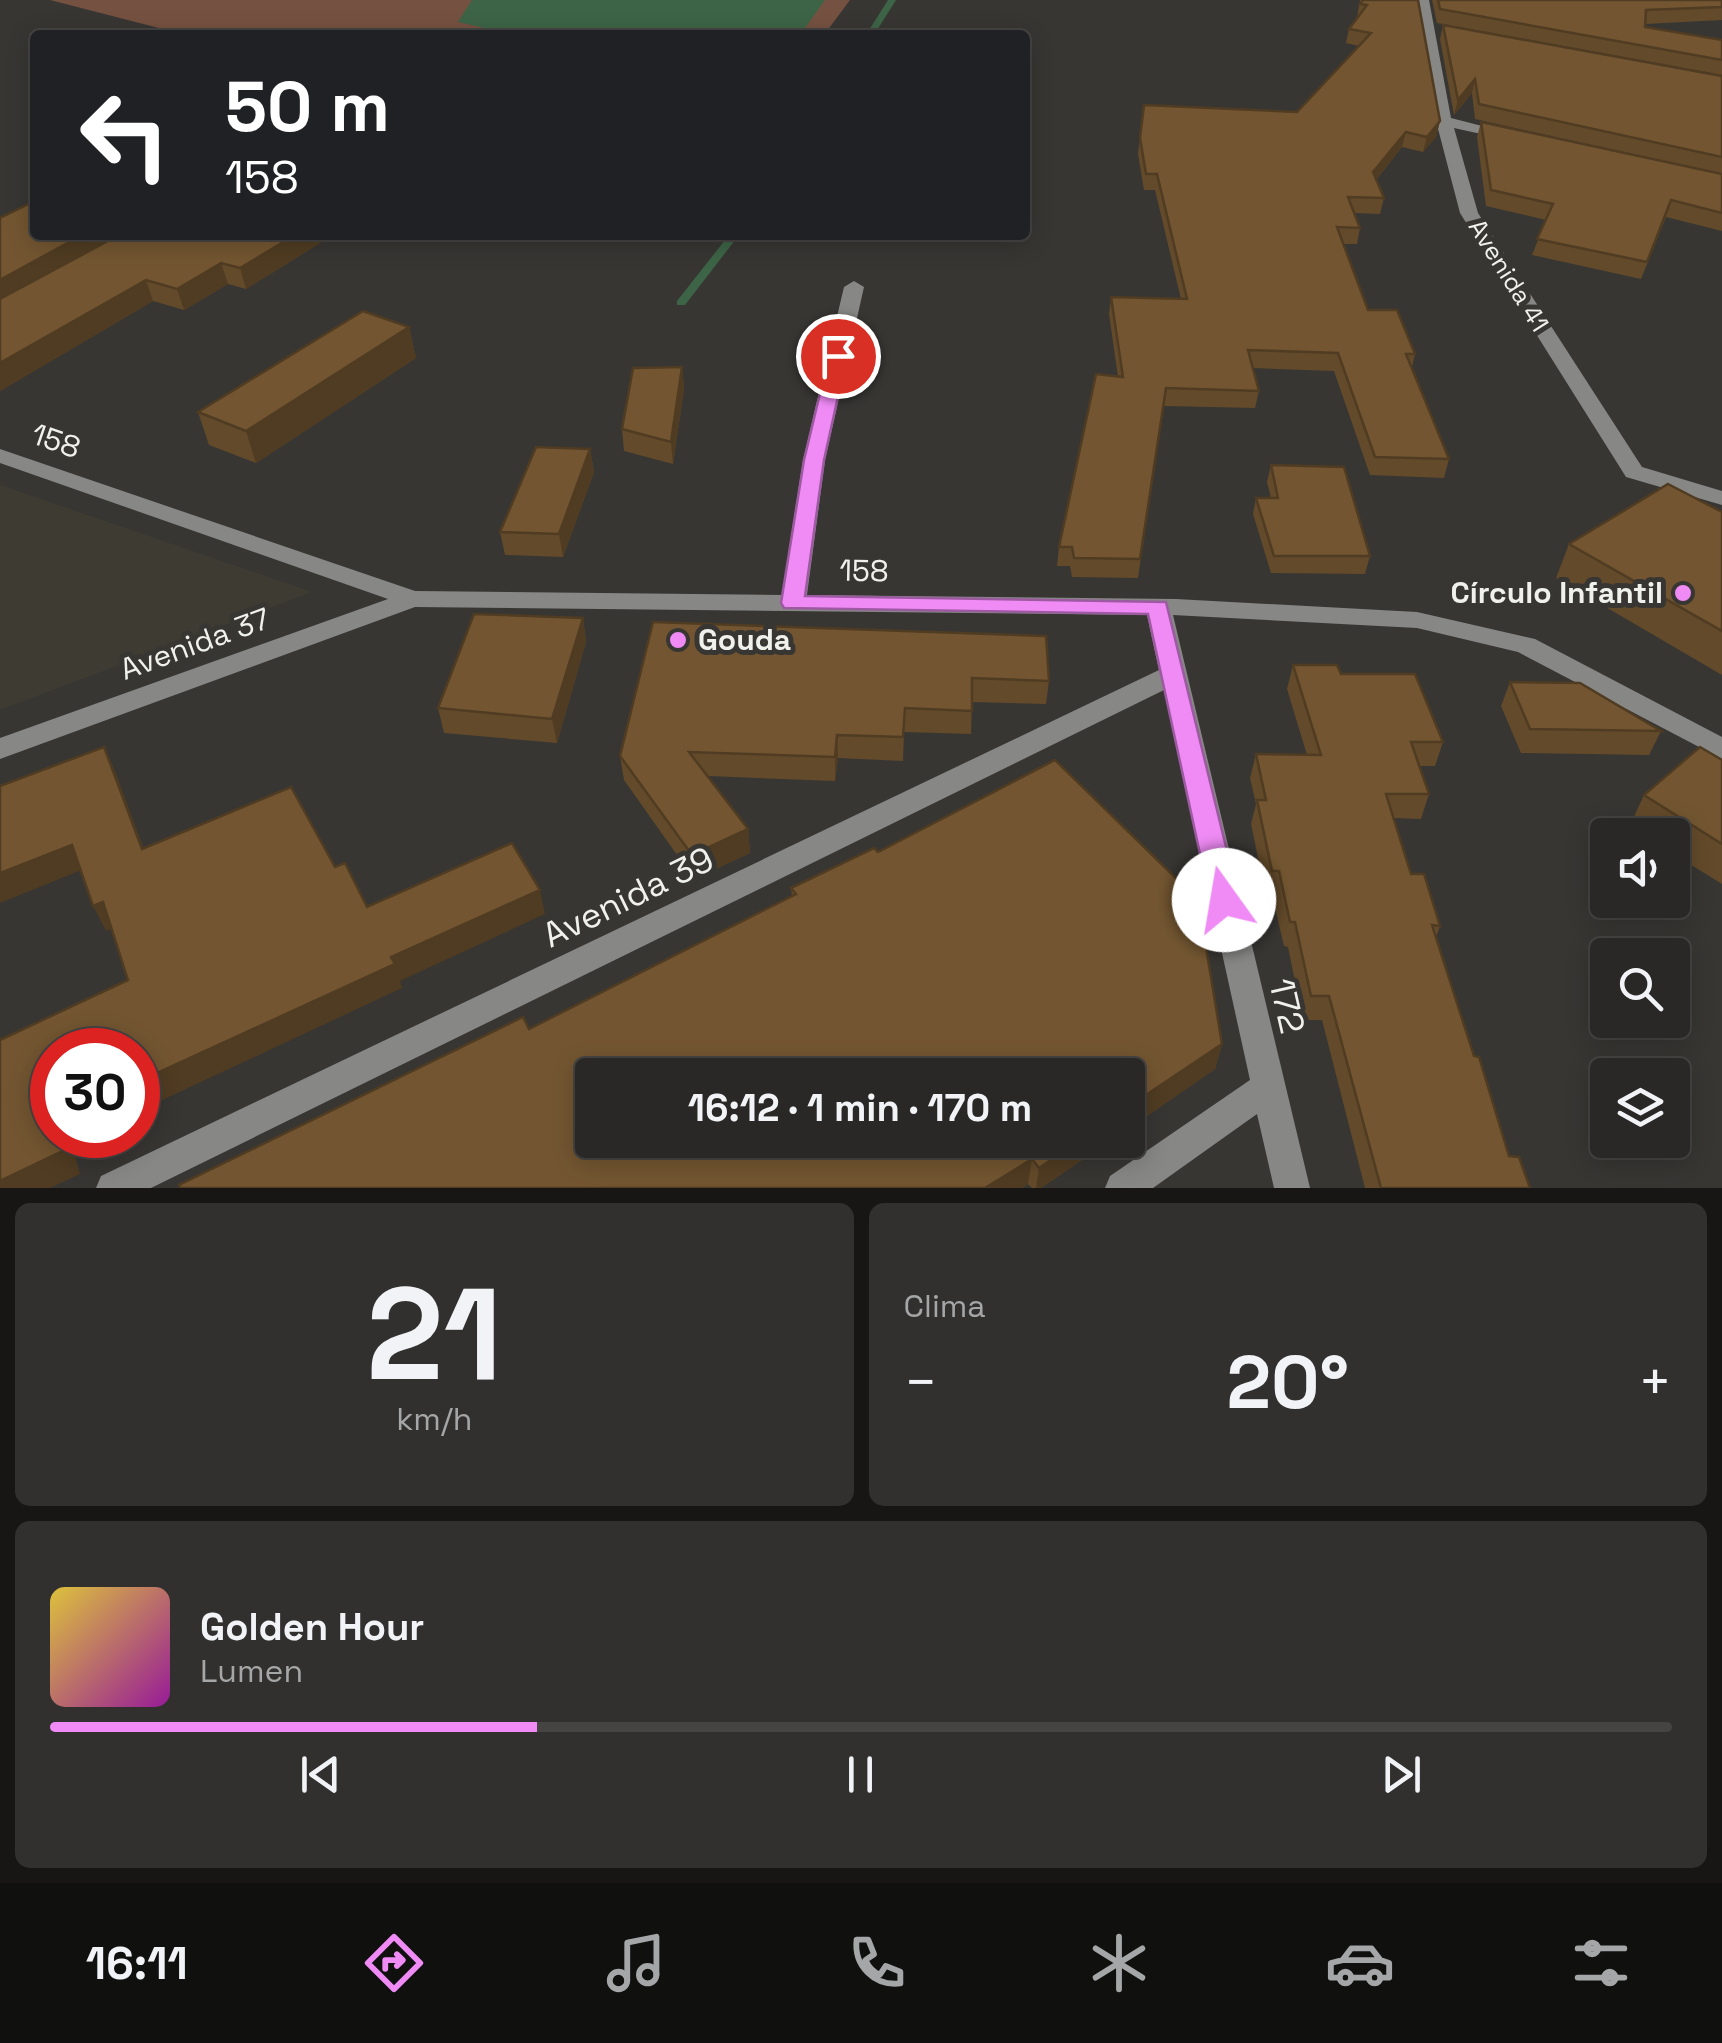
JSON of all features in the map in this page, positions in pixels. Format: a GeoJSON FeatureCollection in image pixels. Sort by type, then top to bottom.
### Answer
{"type":"FeatureCollection","features":[{"type":"Feature","properties":{"kind":"street","name":"Avenida 41"},"geometry":{"type":"LineString","coordinates":[[1422,0],[1434,29],[1444,121],[1468,212],[1634,472],[1722,498]]}},
{"type":"Feature","properties":{"kind":"street"},"geometry":{"type":"LineString","coordinates":[[1444,121],[1537,142]]}},
{"type":"Feature","properties":{"kind":"street"},"geometry":{"type":"LineString","coordinates":[[792,603],[814,460],[854,287]]}},
{"type":"Feature","properties":{"kind":"street","name":"158"},"geometry":{"type":"LineString","coordinates":[[0,456],[413,599],[1158,607],[1417,620],[1526,644],[1719,743]]}},
{"type":"Feature","properties":{"kind":"street","name":"Avenida 37"},"geometry":{"type":"LineString","coordinates":[[0,750],[413,599]]}},
{"type":"Feature","properties":{"kind":"street","name":"172"},"geometry":{"type":"LineString","coordinates":[[1158,607],[1292,1188]]}},
{"type":"Feature","properties":{"kind":"street","name":"Avenida 39"},"geometry":{"type":"LineString","coordinates":[[114,1188],[1174,674]]}},
{"type":"Feature","properties":{"kind":"street"},"geometry":{"type":"LineString","coordinates":[[1123,1188],[1267,1088]]}},
{"type":"Feature","properties":{"kind":"shaded area"},"geometry":{"type":"Polygon","coordinates":[[[50,0],[850,0],[828,30],[167,30],[50,0]]]}},
{"type":"Feature","properties":{"kind":"shaded area"},"geometry":{"type":"Polygon","coordinates":[[[472,0],[825,0],[804,30],[493,30],[458,22],[472,0]]]}},
{"type":"Feature","properties":{"kind":"shaded area"},"geometry":{"type":"Polygon","coordinates":[[[0,485],[312,592],[0,710],[0,485]]]}},
{"type":"Feature","properties":{"kind":"building"},"geometry":{"type":"Polygon","coordinates":[[[1363,0],[1418,0],[1440,121],[1427,137],[1406,132],[1373,172],[1384,198],[1348,197],[1360,228],[1337,227],[1368,310],[1397,310],[1415,354],[1406,354],[1449,459],[1375,457],[1338,353],[1248,350],[1259,391],[1166,388],[1140,559],[1074,558],[1072,547],[1059,547],[1096,374],[1123,377],[1111,297],[1187,299],[1157,174],[1146,174],[1140,138],[1144,105],[1297,112],[1371,33],[1349,29],[1367,5],[1360,4],[1363,0]]]}},
{"type":"Feature","properties":{"kind":"building"},"geometry":{"type":"Polygon","coordinates":[[[1438,0],[1722,0],[1722,7],[1646,10],[1645,27],[1722,40],[1722,60],[1440,9],[1438,0]]]}},
{"type":"Feature","properties":{"kind":"building"},"geometry":{"type":"Polygon","coordinates":[[[1443,25],[1722,76],[1722,157],[1479,104],[1475,79],[1458,100],[1443,25]]]}},
{"type":"Feature","properties":{"kind":"building"},"geometry":{"type":"Polygon","coordinates":[[[1481,122],[1722,174],[1722,213],[1671,200],[1647,262],[1537,239],[1553,204],[1491,190],[1481,122]]]}},
{"type":"Feature","properties":{"kind":"building"},"geometry":{"type":"Polygon","coordinates":[[[30,203],[30,240],[73,240],[0,280],[0,218],[30,203]]]}},
{"type":"Feature","properties":{"kind":"building"},"geometry":{"type":"Polygon","coordinates":[[[110,240],[287,240],[240,268],[221,263],[177,289],[146,280],[0,363],[0,299],[110,240]]]}},
{"type":"Feature","properties":{"kind":"building"},"geometry":{"type":"Polygon","coordinates":[[[363,311],[409,327],[246,431],[198,412],[363,311]]]}},
{"type":"Feature","properties":{"kind":"building"},"geometry":{"type":"Polygon","coordinates":[[[682,367],[671,442],[622,429],[633,368],[682,367]]]}},
{"type":"Feature","properties":{"kind":"building"},"geometry":{"type":"Polygon","coordinates":[[[536,447],[590,449],[559,534],[500,532],[536,447]]]}},
{"type":"Feature","properties":{"kind":"building"},"geometry":{"type":"Polygon","coordinates":[[[1271,465],[1344,467],[1370,556],[1274,556],[1256,498],[1278,498],[1271,465]]]}},
{"type":"Feature","properties":{"kind":"building"},"geometry":{"type":"Polygon","coordinates":[[[1668,484],[1722,512],[1722,631],[1569,544],[1668,484]]]}},
{"type":"Feature","properties":{"kind":"building"},"geometry":{"type":"Polygon","coordinates":[[[474,614],[583,618],[552,719],[438,708],[474,614]]]}},
{"type":"Feature","properties":{"kind":"building"},"geometry":{"type":"Polygon","coordinates":[[[653,622],[1046,636],[1049,681],[972,678],[972,711],[905,708],[903,737],[837,735],[835,757],[689,752],[748,829],[692,855],[620,756],[653,622]]]}},
{"type":"Feature","properties":{"kind":"building"},"geometry":{"type":"Polygon","coordinates":[[[1293,665],[1337,665],[1341,674],[1415,674],[1443,742],[1411,742],[1429,794],[1386,794],[1411,874],[1424,874],[1440,926],[1432,925],[1509,1156],[1519,1157],[1530,1188],[1381,1188],[1329,996],[1311,996],[1295,922],[1290,922],[1279,871],[1272,871],[1257,800],[1266,800],[1256,754],[1321,755],[1293,665]]]}},
{"type":"Feature","properties":{"kind":"building"},"geometry":{"type":"Polygon","coordinates":[[[1510,682],[1580,683],[1661,731],[1530,729],[1510,682]]]}},
{"type":"Feature","properties":{"kind":"building"},"geometry":{"type":"Polygon","coordinates":[[[104,747],[142,849],[291,787],[335,867],[345,863],[367,907],[512,843],[540,890],[391,957],[395,964],[160,1072],[160,1028],[30,1028],[30,1158],[48,1158],[0,1181],[0,1040],[128,980],[103,902],[93,906],[72,845],[0,873],[0,786],[104,747]]]}},
{"type":"Feature","properties":{"kind":"building"},"geometry":{"type":"Polygon","coordinates":[[[1700,747],[1722,760],[1722,844],[1690,824],[1690,818],[1681,818],[1644,795],[1700,747]]]}},
{"type":"Feature","properties":{"kind":"building"},"geometry":{"type":"Polygon","coordinates":[[[1055,760],[1183,885],[1194,927],[1202,923],[1222,1044],[1145,1096],[1145,1058],[575,1058],[575,1158],[1054,1158],[1039,1168],[1032,1159],[985,1188],[180,1188],[179,1185],[523,1017],[529,1029],[796,894],[791,888],[874,848],[878,852],[1055,760]]]}},
{"type":"Feature","properties":{"kind":"waterway"},"geometry":{"type":"LineString","coordinates":[[873,30],[892,0]]}},
{"type":"Feature","properties":{"kind":"waterway"},"geometry":{"type":"LineString","coordinates":[[681,303],[730,240]]}},
{"type":"Feature","properties":{"kind":"place","name":"Círculo Infantil"},"geometry":{"type":"Point","coordinates":[1683,593]}},
{"type":"Feature","properties":{"kind":"place","name":"Gouda"},"geometry":{"type":"Point","coordinates":[678,640]}},
{"type":"Feature","properties":{"kind":"route"},"geometry":{"type":"LineString","coordinates":[[838,356],[814,460],[792,603],[1158,607],[1224,900]]}}]}
